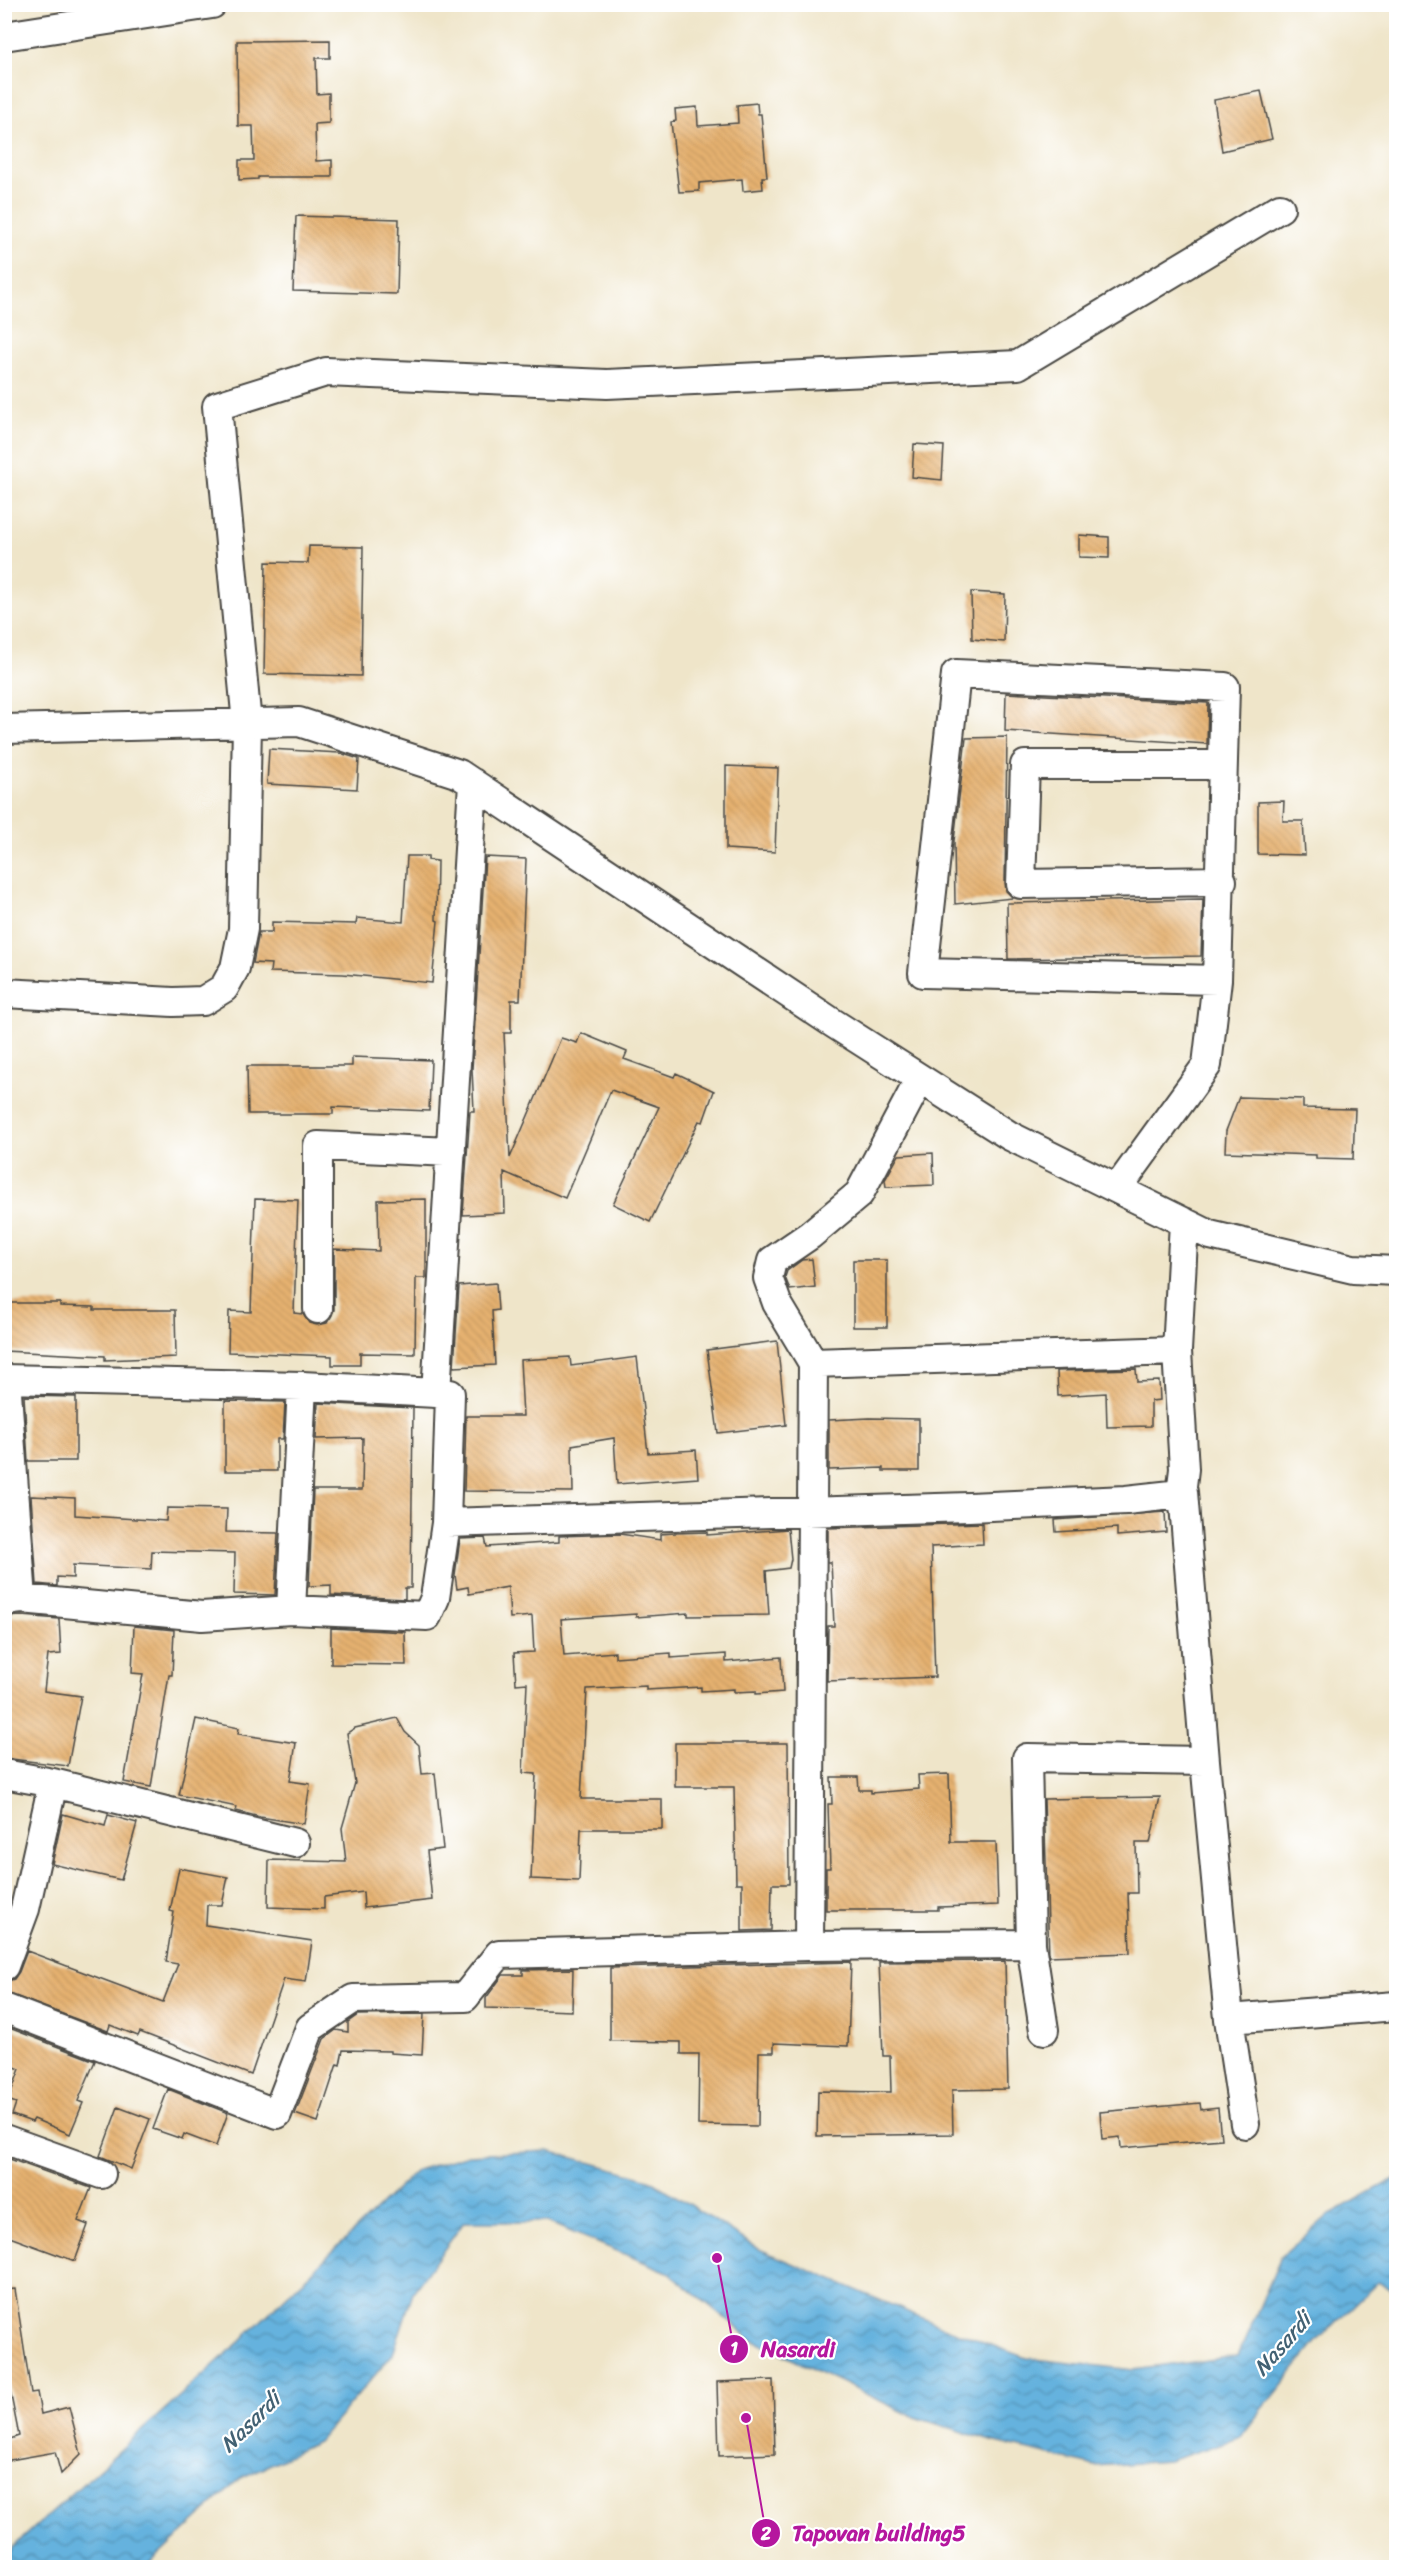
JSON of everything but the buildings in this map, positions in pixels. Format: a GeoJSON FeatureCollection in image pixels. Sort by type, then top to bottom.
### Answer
{"type":"FeatureCollection","features":[{"type":"Feature","properties":{"kind":"street"},"geometry":{"type":"LineString","coordinates":[[4,36],[212,4]]}},
{"type":"Feature","properties":{"kind":"street"},"geometry":{"type":"LineString","coordinates":[[4,993],[173,1002],[203,1001],[224,988],[235,968],[243,929],[247,724],[217,406],[326,372],[607,384],[1018,365],[1280,208]]}},
{"type":"Feature","properties":{"kind":"street"},"geometry":{"type":"LineString","coordinates":[[1117,1189],[1208,1065],[1217,980],[1222,881],[1225,687],[956,674],[923,973],[1217,980]]}},
{"type":"Feature","properties":{"kind":"street"},"geometry":{"type":"LineString","coordinates":[[4,729],[299,722],[459,774],[1010,1136],[1210,1235],[1353,1269],[1396,1270]]}},
{"type":"Feature","properties":{"kind":"street"},"geometry":{"type":"LineString","coordinates":[[1222,765],[1025,765],[1021,884],[1222,881]]}},
{"type":"Feature","properties":{"kind":"street"},"geometry":{"type":"LineString","coordinates":[[436,1393],[473,783]]}},
{"type":"Feature","properties":{"kind":"street"},"geometry":{"type":"LineString","coordinates":[[809,1946],[813,1363],[777,1303],[768,1278],[772,1261],[810,1235],[860,1194],[920,1079]]}},
{"type":"Feature","properties":{"kind":"street"},"geometry":{"type":"LineString","coordinates":[[318,1309],[318,1146],[451,1152]]}},
{"type":"Feature","properties":{"kind":"street"},"geometry":{"type":"LineString","coordinates":[[1184,1222],[1177,1351],[1184,1469],[1183,1492],[1229,2019],[1245,2124]]}},
{"type":"Feature","properties":{"kind":"street"},"geometry":{"type":"LineString","coordinates":[[813,1363],[1177,1351]]}},
{"type":"Feature","properties":{"kind":"street"},"geometry":{"type":"LineString","coordinates":[[5,1379],[302,1386],[450,1394],[446,1522],[435,1598],[427,1616],[291,1610],[202,1616],[14,1600],[5,1379]]}},
{"type":"Feature","properties":{"kind":"street"},"geometry":{"type":"LineString","coordinates":[[291,1610],[302,1386]]}},
{"type":"Feature","properties":{"kind":"street"},"geometry":{"type":"LineString","coordinates":[[446,1522],[811,1513],[1126,1500],[1183,1492]]}},
{"type":"Feature","properties":{"kind":"street"},"geometry":{"type":"LineString","coordinates":[[1044,2030],[1031,1944],[1027,1758],[1205,1761]]}},
{"type":"Feature","properties":{"kind":"street"},"geometry":{"type":"LineString","coordinates":[[4,1774],[53,1783],[296,1843]]}},
{"type":"Feature","properties":{"kind":"street"},"geometry":{"type":"LineString","coordinates":[[4,1966],[25,1909],[53,1783]]}},
{"type":"Feature","properties":{"kind":"street"},"geometry":{"type":"LineString","coordinates":[[4,2008],[277,2114],[310,2028],[353,1999],[465,1997],[500,1954],[809,1946],[1031,1944]]}},
{"type":"Feature","properties":{"kind":"street"},"geometry":{"type":"LineString","coordinates":[[1229,2019],[1396,2006]]}},
{"type":"Feature","properties":{"kind":"street"},"geometry":{"type":"LineString","coordinates":[[4,2139],[101,2174]]}},
{"type":"Feature","properties":{"kind":"water"},"geometry":{"type":"Polygon","coordinates":[[[549,2151],[649,2179],[759,2249],[946,2328],[1026,2358],[1134,2370],[1238,2356],[1281,2257],[1330,2214],[1396,2178],[1396,2292],[1378,2282],[1317,2341],[1240,2437],[1169,2461],[1095,2466],[988,2440],[912,2416],[752,2340],[668,2272],[547,2222],[464,2222],[413,2292],[393,2354],[318,2442],[241,2478],[146,2567],[5,2567],[5,2558],[12,2548],[237,2344],[417,2170],[468,2155],[549,2151]]]}},
{"type":"Feature","properties":{"kind":"place","name":"Nasardi"},"geometry":{"type":"Point","coordinates":[717,2258]}},
{"type":"Feature","properties":{"kind":"place","name":"Tapovan building5"},"geometry":{"type":"Point","coordinates":[746,2418]}}]}
